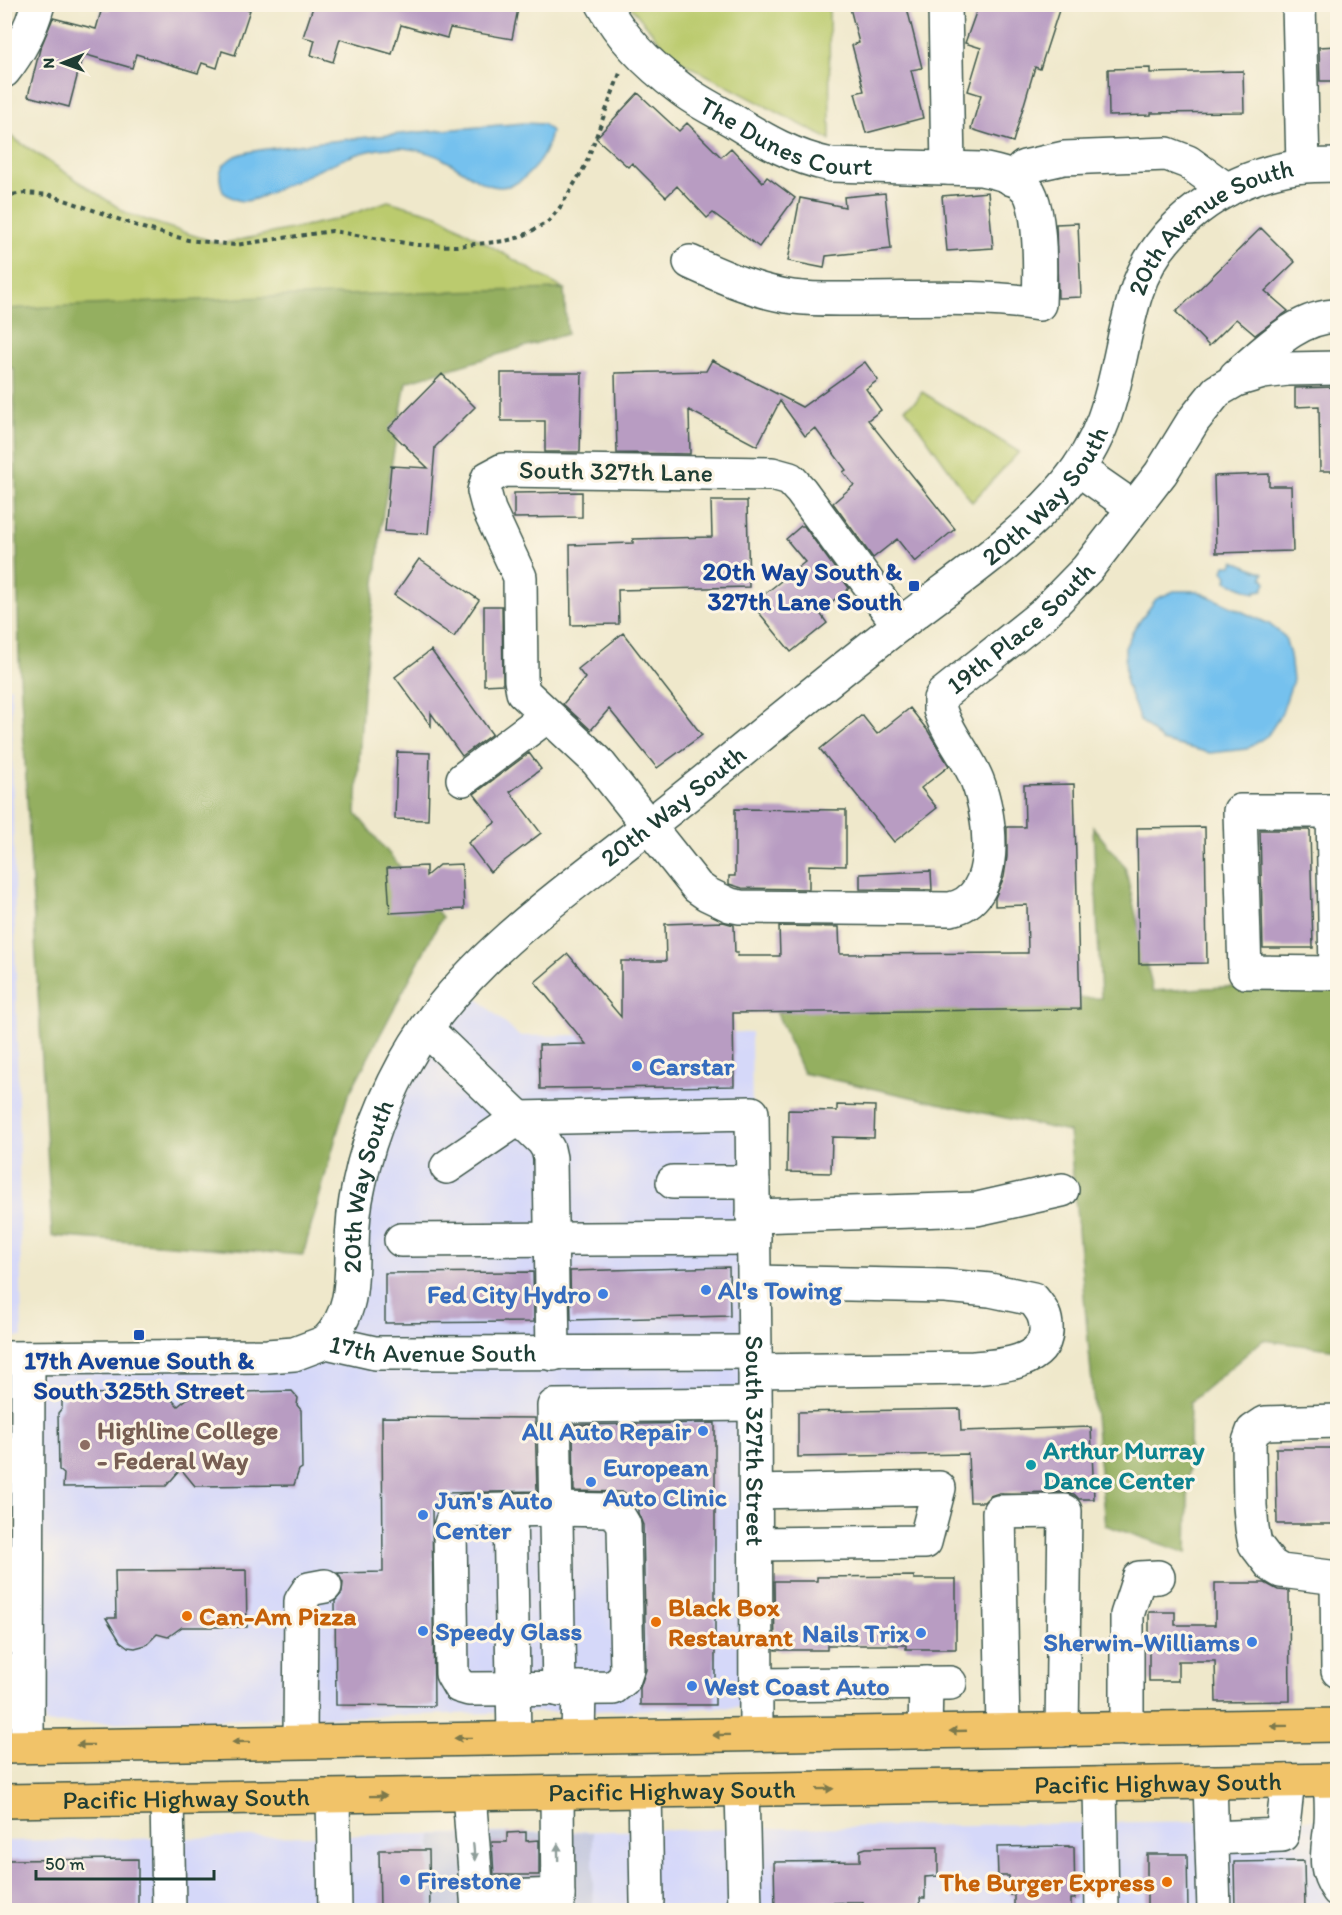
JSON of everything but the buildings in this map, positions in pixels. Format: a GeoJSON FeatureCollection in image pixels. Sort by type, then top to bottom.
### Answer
{"type":"FeatureCollection","features":[{"type":"Feature","properties":{"kind":"main road"},"geometry":{"type":"LineString","coordinates":[[16,1746],[1338,1725]]}},
{"type":"Feature","properties":{"kind":"main road","name":"Pacific Highway South"},"geometry":{"type":"LineString","coordinates":[[4,1801],[1334,1780]]}},
{"type":"Feature","properties":{"kind":"street"},"geometry":{"type":"LineString","coordinates":[[10,63],[32,24],[38,4]]}},
{"type":"Feature","properties":{"kind":"street","name":"The Dunes Court"},"geometry":{"type":"LineString","coordinates":[[603,4],[630,41],[682,90],[789,153],[831,165],[989,171],[1012,179],[1028,190],[1034,202],[1040,258],[1039,304],[1004,299],[791,297],[735,282],[690,262]]}},
{"type":"Feature","properties":{"kind":"street"},"geometry":{"type":"LineString","coordinates":[[945,4],[948,168]]}},
{"type":"Feature","properties":{"kind":"street"},"geometry":{"type":"LineString","coordinates":[[1299,4],[1303,166]]}},
{"type":"Feature","properties":{"kind":"street"},"geometry":{"type":"LineString","coordinates":[[1012,179],[1024,167],[1064,158],[1167,154],[1188,162],[1227,190]]}},
{"type":"Feature","properties":{"kind":"street","name":"20th Avenue South"},"geometry":{"type":"LineString","coordinates":[[1125,338],[1136,292],[1144,273],[1159,248],[1192,213],[1227,190],[1266,174],[1303,166],[1338,165]]}},
{"type":"Feature","properties":{"kind":"street"},"geometry":{"type":"LineString","coordinates":[[1225,385],[1295,329],[1317,319],[1338,316]]}},
{"type":"Feature","properties":{"kind":"street","name":"20th Way South"},"geometry":{"type":"LineString","coordinates":[[326,1342],[343,1321],[349,1305],[353,1276],[355,1204],[370,1142],[399,1076],[426,1029],[445,1003],[478,968],[554,899],[899,625],[988,559],[1027,524],[1065,486],[1093,444],[1104,420],[1115,385],[1125,338]]}},
{"type":"Feature","properties":{"kind":"street","name":"19th Place South"},"geometry":{"type":"LineString","coordinates":[[648,826],[699,888],[734,907],[943,910],[956,908],[969,902],[983,884],[987,870],[986,813],[976,776],[940,712],[940,699],[946,691],[1042,615],[1087,569],[1161,474],[1210,397],[1225,385],[1277,370],[1338,368]]}},
{"type":"Feature","properties":{"kind":"street"},"geometry":{"type":"LineString","coordinates":[[1078,469],[1134,508]]}},
{"type":"Feature","properties":{"kind":"street","name":"South 327th Lane"},"geometry":{"type":"LineString","coordinates":[[648,826],[597,761],[526,696],[522,687],[520,577],[485,496],[485,484],[488,478],[503,470],[772,474],[788,478],[801,490],[899,625]]}},
{"type":"Feature","properties":{"kind":"street"},"geometry":{"type":"LineString","coordinates":[[463,779],[547,716]]}},
{"type":"Feature","properties":{"kind":"street"},"geometry":{"type":"LineString","coordinates":[[1240,811],[1333,811],[1337,973],[1245,972],[1240,811]]}},
{"type":"Feature","properties":{"kind":"street"},"geometry":{"type":"LineString","coordinates":[[426,1029],[548,1149],[553,1354]]}},
{"type":"Feature","properties":{"kind":"street","name":"South 327th Street"},"geometry":{"type":"LineString","coordinates":[[519,1118],[752,1113],[756,1734]]}},
{"type":"Feature","properties":{"kind":"street"},"geometry":{"type":"LineString","coordinates":[[447,1167],[519,1118]]}},
{"type":"Feature","properties":{"kind":"street"},"geometry":{"type":"LineString","coordinates":[[673,1182],[753,1182]]}},
{"type":"Feature","properties":{"kind":"street"},"geometry":{"type":"LineString","coordinates":[[401,1240],[551,1239],[753,1227],[976,1209],[1062,1190]]}},
{"type":"Feature","properties":{"kind":"street","name":"17th Avenue South"},"geometry":{"type":"LineString","coordinates":[[16,1358],[267,1356],[294,1353],[326,1342],[375,1353],[553,1354],[973,1368],[1018,1361],[1035,1353],[1045,1341],[1047,1331],[1046,1317],[1032,1299],[990,1290],[922,1285],[754,1282]]}},
{"type":"Feature","properties":{"kind":"street"},"geometry":{"type":"LineString","coordinates":[[16,1358],[16,1746]]}},
{"type":"Feature","properties":{"kind":"street"},"geometry":{"type":"LineString","coordinates":[[578,1737],[569,1689],[556,1509],[554,1406],[755,1404]]}},
{"type":"Feature","properties":{"kind":"street"},"geometry":{"type":"LineString","coordinates":[[1338,1421],[1265,1423],[1254,1431],[1249,1442],[1250,1506],[1256,1544],[1270,1565],[1281,1571],[1337,1579],[1338,1671]]}},
{"type":"Feature","properties":{"kind":"street"},"geometry":{"type":"LineString","coordinates":[[756,1492],[939,1488],[925,1542],[756,1544]]}},
{"type":"Feature","properties":{"kind":"street"},"geometry":{"type":"LineString","coordinates":[[510,1510],[514,1738]]}},
{"type":"Feature","properties":{"kind":"street"},"geometry":{"type":"LineString","coordinates":[[510,1510],[608,1510],[618,1515],[624,1525],[626,1675],[621,1683],[613,1688],[469,1689],[463,1688],[454,1681],[452,1674],[450,1529],[457,1515],[464,1511],[510,1510]]}},
{"type":"Feature","properties":{"kind":"street"},"geometry":{"type":"LineString","coordinates":[[1003,1730],[999,1512],[1065,1511],[1062,1730]]}},
{"type":"Feature","properties":{"kind":"street"},"geometry":{"type":"LineString","coordinates":[[1127,1728],[1127,1615],[1139,1578],[1158,1576]]}},
{"type":"Feature","properties":{"kind":"street"},"geometry":{"type":"LineString","coordinates":[[300,1741],[301,1601],[309,1589],[326,1586]]}},
{"type":"Feature","properties":{"kind":"street"},"geometry":{"type":"LineString","coordinates":[[756,1685],[938,1683],[925,1732]]}},
{"type":"Feature","properties":{"kind":"street"},"geometry":{"type":"LineString","coordinates":[[1334,1780],[1334,1825],[1326,1853],[1329,1876],[1338,1890]]}},
{"type":"Feature","properties":{"kind":"street"},"geometry":{"type":"LineString","coordinates":[[1212,1838],[1282,1835],[1288,1781]]}},
{"type":"Feature","properties":{"kind":"street"},"geometry":{"type":"LineString","coordinates":[[1210,1782],[1215,1911]]}},
{"type":"Feature","properties":{"kind":"street"},"geometry":{"type":"LineString","coordinates":[[1101,1784],[1102,1911]]}},
{"type":"Feature","properties":{"kind":"street"},"geometry":{"type":"LineString","coordinates":[[742,1790],[745,1911]]}},
{"type":"Feature","properties":{"kind":"street"},"geometry":{"type":"LineString","coordinates":[[645,1791],[647,1901]]}},
{"type":"Feature","properties":{"kind":"street"},"geometry":{"type":"LineString","coordinates":[[469,1794],[478,1904],[558,1903],[557,1793]]}},
{"type":"Feature","properties":{"kind":"street"},"geometry":{"type":"LineString","coordinates":[[333,1797],[336,1911]]}},
{"type":"Feature","properties":{"kind":"street"},"geometry":{"type":"LineString","coordinates":[[167,1798],[169,1911]]}},
{"type":"Feature","properties":{"kind":"path"},"geometry":{"type":"LineString","coordinates":[[4,196],[25,193],[51,195],[143,228],[188,240],[235,244],[332,231],[417,245],[457,246],[505,241],[521,237],[549,221],[561,206],[585,165],[613,95],[630,41]]}},
{"type":"Feature","properties":{"kind":"shaded area"},"geometry":{"type":"Polygon","coordinates":[[[11,687],[22,1337],[5,1338],[4,688],[11,687]]]}},
{"type":"Feature","properties":{"kind":"shaded area"},"geometry":{"type":"Polygon","coordinates":[[[462,984],[519,1036],[751,1032],[755,1352],[748,1707],[45,1724],[28,1542],[29,1358],[326,1342],[359,1181],[462,984]]]}},
{"type":"Feature","properties":{"kind":"shaded area"},"geometry":{"type":"Polygon","coordinates":[[[1337,1819],[1337,1910],[5,1910],[4,1841],[1337,1819]]]}},
{"type":"Feature","properties":{"kind":"shaded area"},"geometry":{"type":"Polygon","coordinates":[[[593,1832],[593,1910],[430,1910],[431,1835],[593,1832]]]}},
{"type":"Feature","properties":{"kind":"green space"},"geometry":{"type":"Polygon","coordinates":[[[629,5],[829,5],[830,140],[674,58],[629,5]]]}},
{"type":"Feature","properties":{"kind":"green space"},"geometry":{"type":"Polygon","coordinates":[[[4,132],[128,214],[220,244],[338,219],[388,201],[438,215],[564,289],[5,310],[4,132]]]}},
{"type":"Feature","properties":{"kind":"green space"},"geometry":{"type":"Polygon","coordinates":[[[564,289],[567,334],[406,382],[383,512],[363,692],[356,814],[442,917],[347,1098],[303,1255],[52,1236],[19,658],[14,368],[5,368],[5,309],[266,297],[564,289]]]}},
{"type":"Feature","properties":{"kind":"green space"},"geometry":{"type":"Polygon","coordinates":[[[922,392],[1019,452],[972,502],[905,408],[916,401],[922,392]]]}},
{"type":"Feature","properties":{"kind":"green space"},"geometry":{"type":"Polygon","coordinates":[[[1093,827],[1125,867],[1153,991],[1337,981],[1337,1350],[1263,1340],[1190,1402],[1187,1553],[1105,1525],[1069,1132],[803,1073],[773,1004],[1101,998],[1093,827]]]}},
{"type":"Feature","properties":{"kind":"water"},"geometry":{"type":"Polygon","coordinates":[[[524,123],[543,124],[551,131],[550,137],[539,162],[519,181],[508,186],[497,187],[487,184],[431,154],[396,148],[376,149],[349,157],[248,201],[238,200],[223,192],[221,183],[220,174],[225,163],[240,154],[254,151],[372,136],[524,123]]]}},
{"type":"Feature","properties":{"kind":"water"},"geometry":{"type":"Polygon","coordinates":[[[1234,561],[1264,573],[1262,577],[1266,582],[1263,590],[1255,593],[1226,581],[1227,576],[1223,571],[1225,565],[1232,565],[1234,561]]]}},
{"type":"Feature","properties":{"kind":"water"},"geometry":{"type":"Polygon","coordinates":[[[1174,591],[1197,591],[1269,624],[1285,637],[1293,680],[1282,713],[1268,735],[1247,749],[1210,753],[1162,741],[1140,720],[1126,683],[1125,648],[1134,629],[1156,599],[1174,591]]]}},
{"type":"Feature","properties":{"kind":"place","name":"20th Way South & 327th Lane South"},"geometry":{"type":"Point","coordinates":[914,586]}},
{"type":"Feature","properties":{"kind":"place","name":"Carstar"},"geometry":{"type":"Point","coordinates":[637,1066]}},
{"type":"Feature","properties":{"kind":"place","name":"Al's Towing"},"geometry":{"type":"Point","coordinates":[706,1290]}},
{"type":"Feature","properties":{"kind":"place","name":"Fed City Hydro"},"geometry":{"type":"Point","coordinates":[603,1294]}},
{"type":"Feature","properties":{"kind":"place","name":"17th Avenue South & South 325th Street"},"geometry":{"type":"Point","coordinates":[139,1335]}},
{"type":"Feature","properties":{"kind":"place","name":"All Auto Repair"},"geometry":{"type":"Point","coordinates":[703,1431]}},
{"type":"Feature","properties":{"kind":"place","name":"Highline College - Federal Way"},"geometry":{"type":"Point","coordinates":[85,1445]}},
{"type":"Feature","properties":{"kind":"place","name":"Arthur Murray Dance Center"},"geometry":{"type":"Point","coordinates":[1031,1465]}},
{"type":"Feature","properties":{"kind":"place","name":"European Auto Clinic"},"geometry":{"type":"Point","coordinates":[591,1482]}},
{"type":"Feature","properties":{"kind":"place","name":"Jun's Auto Center"},"geometry":{"type":"Point","coordinates":[423,1515]}},
{"type":"Feature","properties":{"kind":"place","name":"Can-Am Pizza"},"geometry":{"type":"Point","coordinates":[187,1616]}},
{"type":"Feature","properties":{"kind":"place","name":"Black Box Restaurant"},"geometry":{"type":"Point","coordinates":[656,1622]}},
{"type":"Feature","properties":{"kind":"place","name":"Speedy Glass"},"geometry":{"type":"Point","coordinates":[423,1631]}},
{"type":"Feature","properties":{"kind":"place","name":"Nails Trix"},"geometry":{"type":"Point","coordinates":[921,1633]}},
{"type":"Feature","properties":{"kind":"place","name":"Sherwin-Williams"},"geometry":{"type":"Point","coordinates":[1252,1642]}},
{"type":"Feature","properties":{"kind":"place","name":"West Coast Auto"},"geometry":{"type":"Point","coordinates":[692,1686]}},
{"type":"Feature","properties":{"kind":"place","name":"Firestone"},"geometry":{"type":"Point","coordinates":[405,1880]}},
{"type":"Feature","properties":{"kind":"place","name":"The Burger Express"},"geometry":{"type":"Point","coordinates":[1167,1882]}}]}
